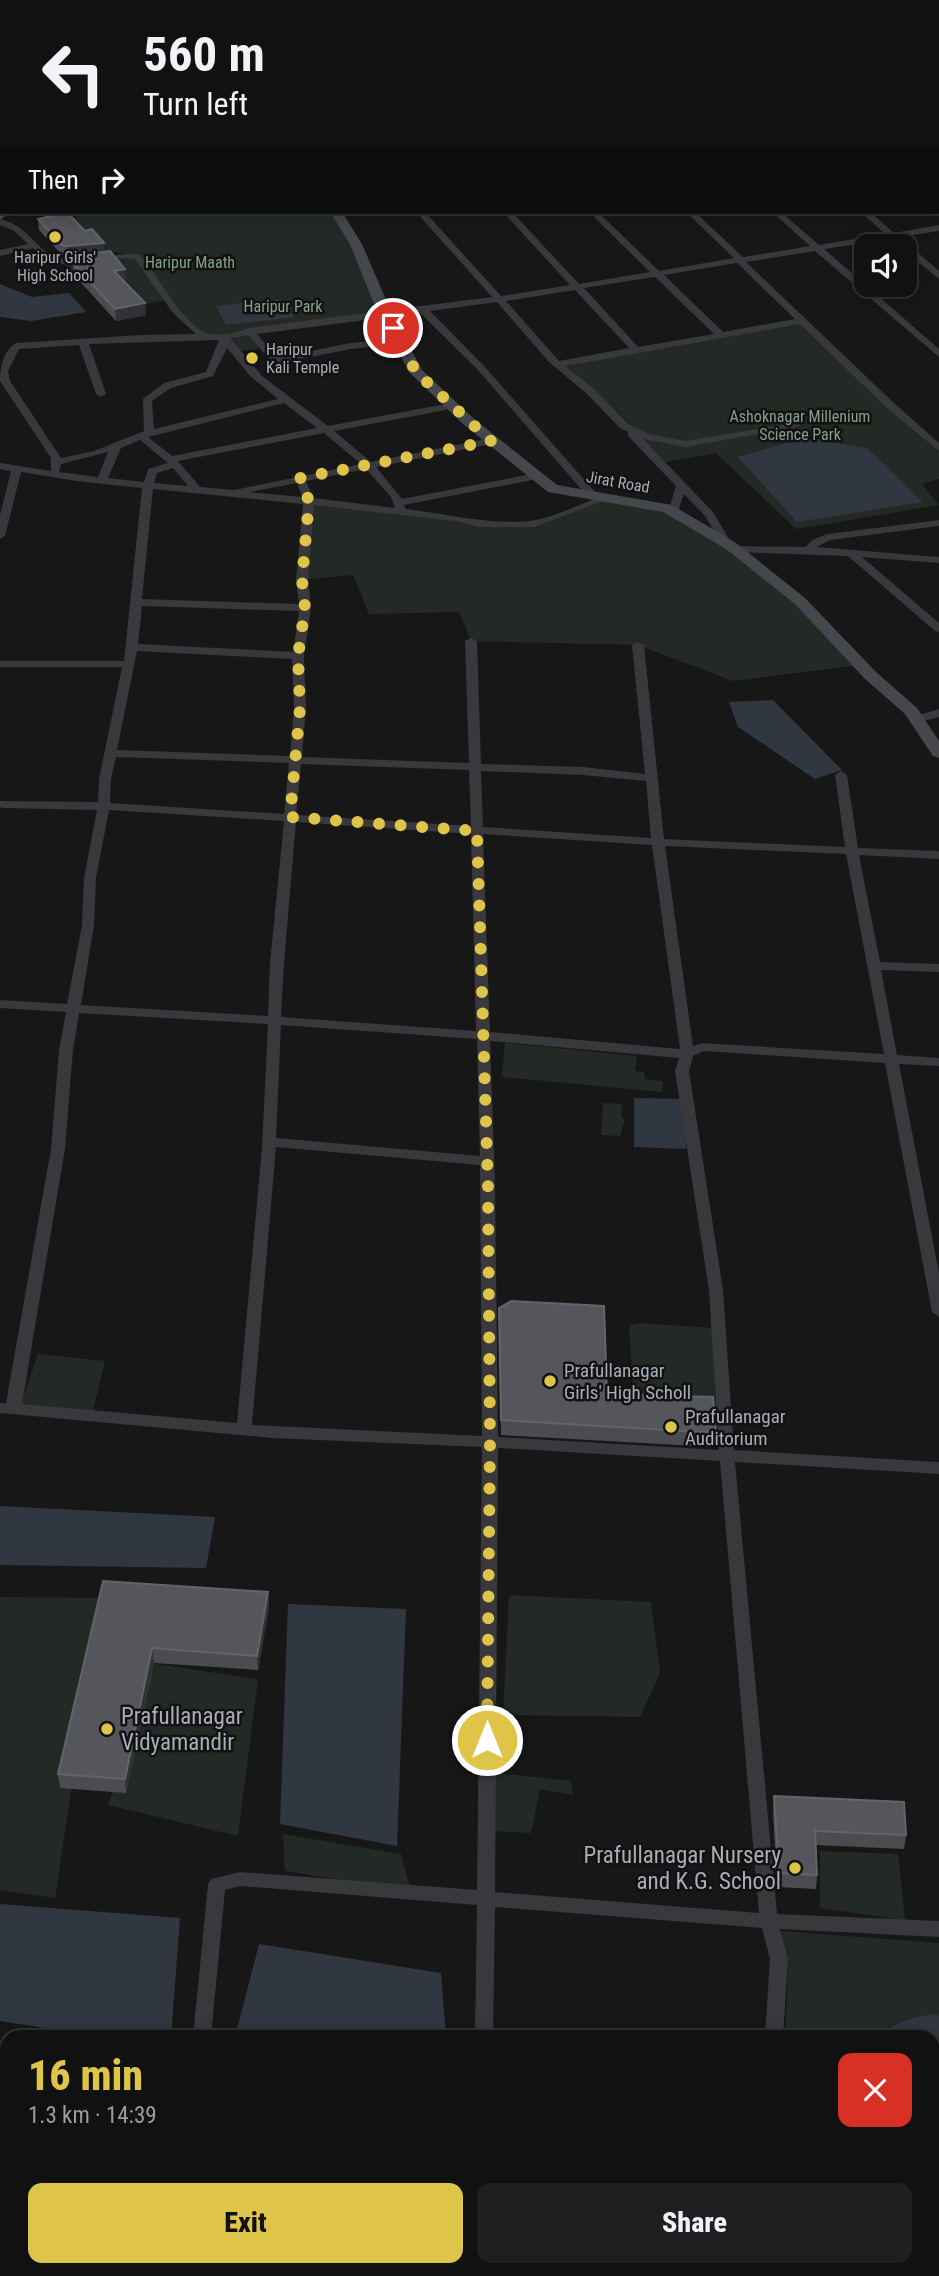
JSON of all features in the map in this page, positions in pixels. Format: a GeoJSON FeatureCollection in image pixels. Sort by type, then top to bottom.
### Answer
{"type":"FeatureCollection","features":[{"type":"Feature","properties":{"kind":"main road","name":"Jirat Road"},"geometry":{"type":"LineString","coordinates":[[337,214],[356,243],[386,315],[416,372],[491,441],[553,489],[667,508],[731,547],[800,601],[916,719],[939,754]]}},
{"type":"Feature","properties":{"kind":"street"},"geometry":{"type":"LineString","coordinates":[[422,214],[558,364],[590,391],[682,484],[715,522],[731,547],[939,560]]}},
{"type":"Feature","properties":{"kind":"street"},"geometry":{"type":"LineString","coordinates":[[509,214],[636,350]]}},
{"type":"Feature","properties":{"kind":"street"},"geometry":{"type":"LineString","coordinates":[[595,214],[721,335]]}},
{"type":"Feature","properties":{"kind":"street"},"geometry":{"type":"LineString","coordinates":[[692,214],[801,321],[939,448]]}},
{"type":"Feature","properties":{"kind":"street"},"geometry":{"type":"LineString","coordinates":[[778,214],[939,354]]}},
{"type":"Feature","properties":{"kind":"street"},"geometry":{"type":"LineString","coordinates":[[867,214],[892,234]]}},
{"type":"Feature","properties":{"kind":"street"},"geometry":{"type":"LineString","coordinates":[[0,222],[12,224],[50,258],[62,262],[138,257],[193,329],[207,337]]}},
{"type":"Feature","properties":{"kind":"street"},"geometry":{"type":"LineString","coordinates":[[900,234],[939,228]]}},
{"type":"Feature","properties":{"kind":"street"},"geometry":{"type":"LineString","coordinates":[[55,468],[5,381],[2,371],[10,345],[224,337],[249,331],[501,299],[854,242]]}},
{"type":"Feature","properties":{"kind":"street"},"geometry":{"type":"LineString","coordinates":[[0,253],[35,245]]}},
{"type":"Feature","properties":{"kind":"street"},"geometry":{"type":"LineString","coordinates":[[917,256],[939,276]]}},
{"type":"Feature","properties":{"kind":"street"},"geometry":{"type":"LineString","coordinates":[[0,466],[55,468],[102,480],[197,491],[402,507],[480,524],[534,524],[599,496],[481,368],[423,310]]}},
{"type":"Feature","properties":{"kind":"street"},"geometry":{"type":"LineString","coordinates":[[558,364],[801,321]]}},
{"type":"Feature","properties":{"kind":"street"},"geometry":{"type":"LineString","coordinates":[[249,331],[273,358],[280,360],[351,346],[399,341]]}},
{"type":"Feature","properties":{"kind":"street"},"geometry":{"type":"LineString","coordinates":[[224,337],[257,377],[369,466],[402,507]]}},
{"type":"Feature","properties":{"kind":"street"},"geometry":{"type":"LineString","coordinates":[[145,435],[147,401],[152,394],[160,388],[210,374],[223,346],[224,337]]}},
{"type":"Feature","properties":{"kind":"street"},"geometry":{"type":"LineString","coordinates":[[83,341],[101,394]]}},
{"type":"Feature","properties":{"kind":"street"},"geometry":{"type":"LineString","coordinates":[[55,468],[145,435],[286,400]]}},
{"type":"Feature","properties":{"kind":"street"},"geometry":{"type":"LineString","coordinates":[[452,405],[174,462],[152,471],[148,484],[132,647],[105,779],[104,806],[90,877],[88,925],[66,1050],[58,1149],[7,1409],[244,1429],[939,1468]]}},
{"type":"Feature","properties":{"kind":"street"},"geometry":{"type":"LineString","coordinates":[[624,426],[646,436],[686,444],[796,424]]}},
{"type":"Feature","properties":{"kind":"street"},"geometry":{"type":"LineString","coordinates":[[145,435],[189,476],[197,491]]}},
{"type":"Feature","properties":{"kind":"street"},"geometry":{"type":"LineString","coordinates":[[231,494],[245,488],[491,441]]}},
{"type":"Feature","properties":{"kind":"street"},"geometry":{"type":"LineString","coordinates":[[102,480],[116,446]]}},
{"type":"Feature","properties":{"kind":"street"},"geometry":{"type":"LineString","coordinates":[[0,536],[17,468]]}},
{"type":"Feature","properties":{"kind":"street"},"geometry":{"type":"LineString","coordinates":[[402,507],[537,476]]}},
{"type":"Feature","properties":{"kind":"street"},"geometry":{"type":"LineString","coordinates":[[244,1429],[269,1142],[274,1022],[300,708],[298,656],[305,608],[302,580],[309,501],[300,478]]}},
{"type":"Feature","properties":{"kind":"street"},"geometry":{"type":"LineString","coordinates":[[673,512],[682,484]]}},
{"type":"Feature","properties":{"kind":"street"},"geometry":{"type":"LineString","coordinates":[[809,550],[816,542],[828,537],[939,523]]}},
{"type":"Feature","properties":{"kind":"street"},"geometry":{"type":"LineString","coordinates":[[852,554],[939,629]]}},
{"type":"Feature","properties":{"kind":"street"},"geometry":{"type":"LineString","coordinates":[[136,602],[305,608]]}},
{"type":"Feature","properties":{"kind":"street"},"geometry":{"type":"LineString","coordinates":[[471,642],[487,1161],[490,1442],[486,1582],[487,1897],[484,2030]]}},
{"type":"Feature","properties":{"kind":"street"},"geometry":{"type":"LineString","coordinates":[[638,645],[658,842],[687,1054],[682,1071],[716,1290],[727,1457],[769,1921],[779,1959],[774,2030]]}},
{"type":"Feature","properties":{"kind":"street"},"geometry":{"type":"LineString","coordinates":[[132,647],[298,656]]}},
{"type":"Feature","properties":{"kind":"street"},"geometry":{"type":"LineString","coordinates":[[0,663],[128,664]]}},
{"type":"Feature","properties":{"kind":"street"},"geometry":{"type":"LineString","coordinates":[[916,719],[939,713]]}},
{"type":"Feature","properties":{"kind":"street"},"geometry":{"type":"LineString","coordinates":[[111,753],[475,766],[583,771],[652,778]]}},
{"type":"Feature","properties":{"kind":"street"},"geometry":{"type":"LineString","coordinates":[[841,775],[890,1060],[939,1312]]}},
{"type":"Feature","properties":{"kind":"street"},"geometry":{"type":"LineString","coordinates":[[3,804],[104,806],[658,842],[939,856]]}},
{"type":"Feature","properties":{"kind":"street"},"geometry":{"type":"LineString","coordinates":[[874,965],[939,968]]}},
{"type":"Feature","properties":{"kind":"street"},"geometry":{"type":"LineString","coordinates":[[0,1004],[482,1035],[687,1054],[702,1048],[939,1062]]}},
{"type":"Feature","properties":{"kind":"street"},"geometry":{"type":"LineString","coordinates":[[269,1142],[487,1161]]}},
{"type":"Feature","properties":{"kind":"street"},"geometry":{"type":"LineString","coordinates":[[203,2030],[217,1884],[240,1879],[769,1921],[939,1929]]}},
{"type":"Feature","properties":{"kind":"green space"},"geometry":{"type":"Polygon","coordinates":[[[90,214],[337,214],[356,244],[386,315],[250,331],[263,347],[252,351],[234,350],[224,337],[201,335],[169,299],[137,306],[115,282],[125,280],[74,275],[62,262],[128,255],[102,249],[74,217],[90,214]]]}},
{"type":"Feature","properties":{"kind":"green space","name":"Ashoknagar Millenium Science Park"},"geometry":{"type":"Polygon","coordinates":[[[801,321],[939,448],[939,479],[922,484],[939,505],[796,529],[716,453],[661,463],[558,364],[801,321]]]}},
{"type":"Feature","properties":{"kind":"green space"},"geometry":{"type":"Polygon","coordinates":[[[606,498],[667,508],[753,564],[860,665],[733,681],[638,645],[471,641],[459,612],[369,614],[353,575],[302,580],[309,501],[480,524],[534,524],[606,498]]]}},
{"type":"Feature","properties":{"kind":"green space"},"geometry":{"type":"Polygon","coordinates":[[[505,1043],[637,1056],[635,1071],[644,1072],[645,1079],[663,1081],[662,1092],[502,1077],[505,1043]]]}},
{"type":"Feature","properties":{"kind":"green space"},"geometry":{"type":"Polygon","coordinates":[[[603,1103],[622,1104],[621,1116],[625,1120],[620,1136],[601,1135],[603,1103]]]}},
{"type":"Feature","properties":{"kind":"green space"},"geometry":{"type":"Polygon","coordinates":[[[639,1323],[712,1328],[716,1408],[634,1403],[629,1325],[639,1323]]]}},
{"type":"Feature","properties":{"kind":"green space"},"geometry":{"type":"Polygon","coordinates":[[[38,1354],[105,1361],[93,1411],[21,1404],[38,1354]]]}},
{"type":"Feature","properties":{"kind":"green space"},"geometry":{"type":"Polygon","coordinates":[[[509,1595],[651,1602],[660,1673],[640,1717],[503,1715],[509,1595]]]}},
{"type":"Feature","properties":{"kind":"green space"},"geometry":{"type":"Polygon","coordinates":[[[0,1597],[100,1598],[55,1898],[0,1890],[0,1597]]]}},
{"type":"Feature","properties":{"kind":"green space"},"geometry":{"type":"Polygon","coordinates":[[[155,1664],[258,1679],[238,1836],[108,1805],[155,1664]]]}},
{"type":"Feature","properties":{"kind":"green space"},"geometry":{"type":"Polygon","coordinates":[[[495,1773],[571,1781],[573,1795],[540,1789],[531,1833],[492,1831],[495,1773]]]}},
{"type":"Feature","properties":{"kind":"green space"},"geometry":{"type":"Polygon","coordinates":[[[283,1834],[401,1854],[411,1891],[285,1871],[283,1834]]]}},
{"type":"Feature","properties":{"kind":"green space"},"geometry":{"type":"Polygon","coordinates":[[[820,1851],[898,1854],[905,1920],[820,1908],[820,1851]]]}},
{"type":"Feature","properties":{"kind":"green space"},"geometry":{"type":"Polygon","coordinates":[[[781,1931],[939,1943],[939,2030],[785,2030],[788,1968],[781,1931]]]}},
{"type":"Feature","properties":{"kind":"shaded area"},"geometry":{"type":"Polygon","coordinates":[[[0,284],[32,297],[69,293],[86,312],[31,321],[0,317],[0,284]]]}},
{"type":"Feature","properties":{"kind":"shaded area"},"geometry":{"type":"Polygon","coordinates":[[[280,299],[294,317],[226,325],[216,306],[280,299]]]}},
{"type":"Feature","properties":{"kind":"shaded area"},"geometry":{"type":"Polygon","coordinates":[[[805,438],[867,448],[923,502],[797,522],[738,457],[805,438]]]}},
{"type":"Feature","properties":{"kind":"shaded area"},"geometry":{"type":"Polygon","coordinates":[[[773,700],[842,770],[815,779],[738,727],[729,702],[773,700]]]}},
{"type":"Feature","properties":{"kind":"shaded area"},"geometry":{"type":"Polygon","coordinates":[[[634,1098],[685,1099],[686,1149],[634,1147],[634,1098]]]}},
{"type":"Feature","properties":{"kind":"shaded area"},"geometry":{"type":"Polygon","coordinates":[[[0,1506],[215,1517],[206,1568],[0,1565],[0,1506]]]}},
{"type":"Feature","properties":{"kind":"shaded area"},"geometry":{"type":"Polygon","coordinates":[[[288,1604],[406,1609],[397,1846],[280,1824],[288,1604]]]}},
{"type":"Feature","properties":{"kind":"shaded area"},"geometry":{"type":"Polygon","coordinates":[[[0,1904],[180,1918],[172,2030],[57,2030],[0,2021],[0,1904]]]}},
{"type":"Feature","properties":{"kind":"shaded area"},"geometry":{"type":"Polygon","coordinates":[[[259,1944],[441,1973],[445,2030],[237,2030],[259,1944]]]}},
{"type":"Feature","properties":{"kind":"shaded area"},"geometry":{"type":"Polygon","coordinates":[[[934,2014],[939,2016],[939,2030],[889,2030],[912,2019],[934,2014]]]}},
{"type":"Feature","properties":{"kind":"building"},"geometry":{"type":"Polygon","coordinates":[[[69,214],[85,231],[92,229],[104,243],[62,245],[38,219],[69,214]]]}},
{"type":"Feature","properties":{"kind":"building"},"geometry":{"type":"Polygon","coordinates":[[[110,251],[125,269],[114,271],[145,303],[115,309],[73,264],[78,263],[72,256],[110,251]]]}},
{"type":"Feature","properties":{"kind":"building","name":"Prafullanagar Girls' High Scholl"},"geometry":{"type":"Polygon","coordinates":[[[511,1301],[604,1306],[607,1394],[713,1397],[716,1433],[501,1420],[499,1308],[511,1301]]]}},
{"type":"Feature","properties":{"kind":"building","name":"Prafullanagar Vidyamandir"},"geometry":{"type":"Polygon","coordinates":[[[103,1581],[268,1592],[257,1656],[152,1648],[125,1779],[58,1774],[103,1581]]]}},
{"type":"Feature","properties":{"kind":"building","name":"Prafullanagar Nursery and K.G. School"},"geometry":{"type":"Polygon","coordinates":[[[774,1796],[904,1802],[906,1835],[815,1831],[817,1875],[779,1873],[774,1796]]]}},
{"type":"Feature","properties":{"kind":"place","name":"Haripur Girls' High School"},"geometry":{"type":"Point","coordinates":[55,237]}},
{"type":"Feature","properties":{"kind":"place","name":"Haripur Kali Temple"},"geometry":{"type":"Point","coordinates":[252,358]}},
{"type":"Feature","properties":{"kind":"place","name":"Prafullanagar Girls' High Scholl"},"geometry":{"type":"Point","coordinates":[550,1381]}},
{"type":"Feature","properties":{"kind":"place","name":"Prafullanagar Auditorium"},"geometry":{"type":"Point","coordinates":[671,1427]}},
{"type":"Feature","properties":{"kind":"place","name":"Prafullanagar Vidyamandir"},"geometry":{"type":"Point","coordinates":[107,1729]}},
{"type":"Feature","properties":{"kind":"place","name":"Prafullanagar Nursery and K.G. School"},"geometry":{"type":"Point","coordinates":[795,1868]}},
{"type":"Feature","properties":{"kind":"route"},"geometry":{"type":"LineString","coordinates":[[393,328],[416,372],[491,441],[300,478],[309,501],[302,580],[305,608],[298,656],[300,708],[290,817],[477,831],[488,1186],[490,1442],[486,1582],[487,1740]]}},
{"type":"Feature","properties":{"kind":"park label","name":"Haripur Maath"},"geometry":{"type":"Point","coordinates":[190,262]}},
{"type":"Feature","properties":{"kind":"park label","name":"Haripur Park"},"geometry":{"type":"Point","coordinates":[283,306]}}]}
